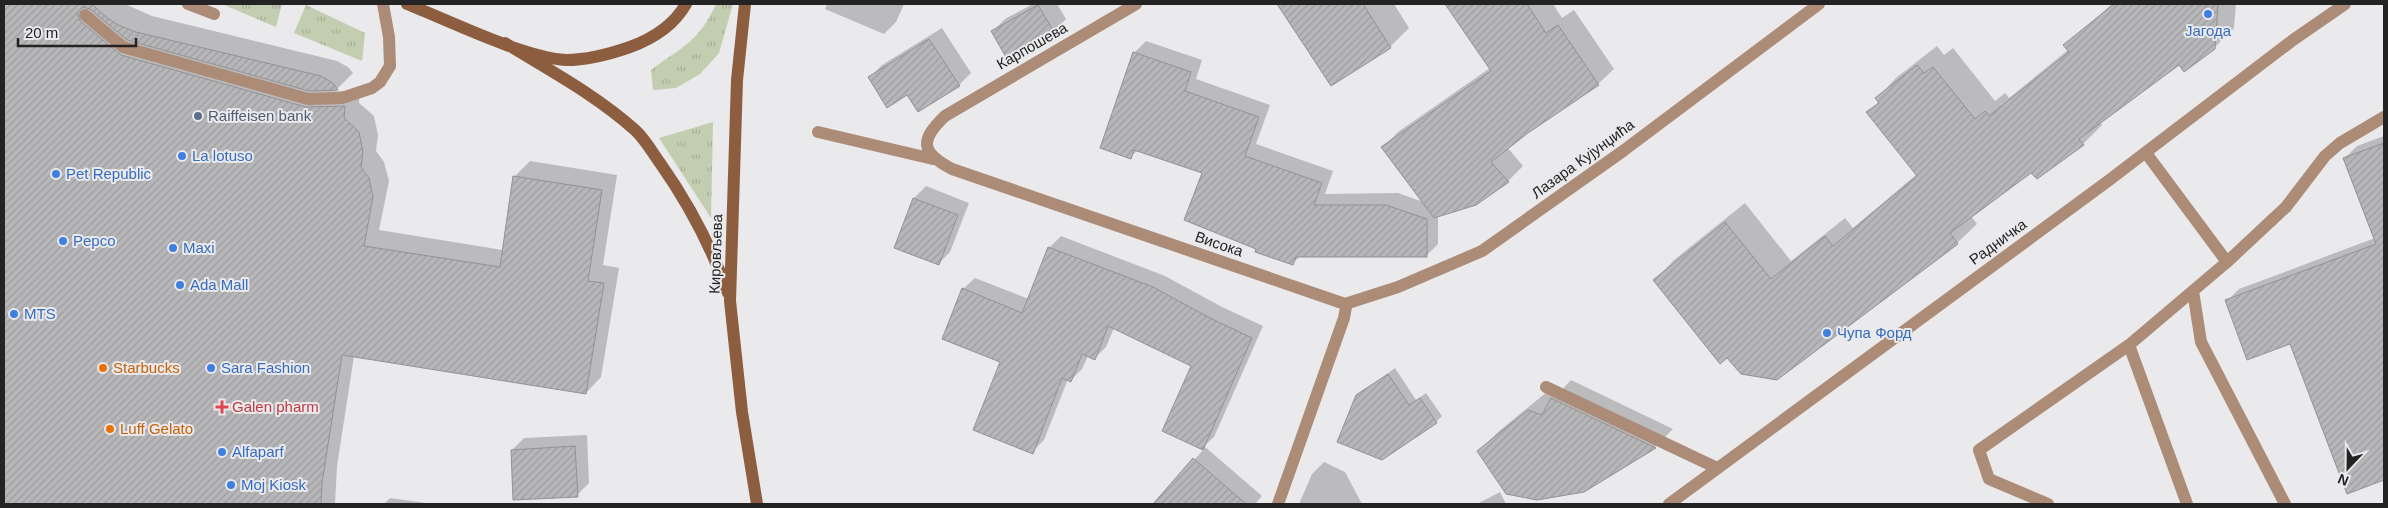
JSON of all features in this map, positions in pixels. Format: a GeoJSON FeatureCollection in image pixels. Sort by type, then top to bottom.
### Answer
{"type":"FeatureCollection","features":[{"type":"Feature","properties":{"kind":"main road"},"geometry":{"type":"LineString","coordinates":[[407,4],[505,44],[539,55],[566,60],[600,56],[640,43],[661,31],[680,14],[686,4]]}},
{"type":"Feature","properties":{"kind":"main road","name":"Кировљева"},"geometry":{"type":"LineString","coordinates":[[745,4],[737,80],[730,301],[741,403],[757,504]]}},
{"type":"Feature","properties":{"kind":"main road"},"geometry":{"type":"LineString","coordinates":[[505,44],[590,94],[636,131],[669,176],[697,220],[715,257],[730,301]]}},
{"type":"Feature","properties":{"kind":"street"},"geometry":{"type":"LineString","coordinates":[[188,4],[214,14]]}},
{"type":"Feature","properties":{"kind":"street"},"geometry":{"type":"LineString","coordinates":[[85,15],[123,48],[308,99],[342,98],[380,82],[390,66],[389,36],[383,4]]}},
{"type":"Feature","properties":{"kind":"street","name":"Карпошева"},"geometry":{"type":"LineString","coordinates":[[933,159],[928,152],[928,137],[931,130],[945,116],[1136,4]]}},
{"type":"Feature","properties":{"kind":"street","name":"Лазара Кујунџића"},"geometry":{"type":"LineString","coordinates":[[1345,304],[1398,287],[1482,251],[1623,151],[1819,4]]}},
{"type":"Feature","properties":{"kind":"street","name":"Радничка"},"geometry":{"type":"LineString","coordinates":[[1669,504],[2146,153],[2293,40],[2345,4]]}},
{"type":"Feature","properties":{"kind":"street"},"geometry":{"type":"LineString","coordinates":[[2048,504],[1989,479],[1979,450],[2129,345],[2193,292],[2286,207],[2325,156],[2340,143],[2384,117]]}},
{"type":"Feature","properties":{"kind":"street","name":"Висока"},"geometry":{"type":"LineString","coordinates":[[818,132],[933,159],[952,169],[1345,304]]}},
{"type":"Feature","properties":{"kind":"street"},"geometry":{"type":"LineString","coordinates":[[2146,153],[2227,262]]}},
{"type":"Feature","properties":{"kind":"street"},"geometry":{"type":"LineString","coordinates":[[2193,292],[2201,342],[2285,504]]}},
{"type":"Feature","properties":{"kind":"street"},"geometry":{"type":"LineString","coordinates":[[1278,504],[1344,318],[1345,304]]}},
{"type":"Feature","properties":{"kind":"street"},"geometry":{"type":"LineString","coordinates":[[2129,345],[2187,504]]}},
{"type":"Feature","properties":{"kind":"street"},"geometry":{"type":"LineString","coordinates":[[1546,387],[1717,468]]}},
{"type":"Feature","properties":{"kind":"green space"},"geometry":{"type":"Polygon","coordinates":[[[222,4],[282,4],[276,27],[222,4]]]}},
{"type":"Feature","properties":{"kind":"green space"},"geometry":{"type":"Polygon","coordinates":[[[716,4],[733,4],[719,53],[700,74],[676,88],[653,90],[651,70],[696,36],[716,4]]]}},
{"type":"Feature","properties":{"kind":"green space"},"geometry":{"type":"Polygon","coordinates":[[[306,5],[365,33],[362,61],[294,33],[306,5]]]}},
{"type":"Feature","properties":{"kind":"green space"},"geometry":{"type":"Polygon","coordinates":[[[713,122],[711,218],[659,138],[713,122]]]}},
{"type":"Feature","properties":{"kind":"building","name":"Ada Mall"},"geometry":{"type":"Polygon","coordinates":[[[4,4],[92,4],[118,25],[136,32],[321,76],[333,83],[338,90],[309,91],[127,40],[90,9],[83,7],[77,13],[80,21],[121,55],[306,107],[345,106],[344,118],[359,132],[363,152],[361,167],[369,178],[373,197],[364,246],[500,267],[513,176],[602,190],[588,281],[604,283],[586,394],[342,355],[322,483],[321,504],[4,504],[4,4]]]}},
{"type":"Feature","properties":{"kind":"building"},"geometry":{"type":"Polygon","coordinates":[[[1277,4],[1363,4],[1391,48],[1331,86],[1277,4]]]}},
{"type":"Feature","properties":{"kind":"building"},"geometry":{"type":"Polygon","coordinates":[[[1445,4],[1527,4],[1546,33],[1558,25],[1599,85],[1528,133],[1491,162],[1509,182],[1476,205],[1434,218],[1381,147],[1491,71],[1445,4]]]}},
{"type":"Feature","properties":{"kind":"building"},"geometry":{"type":"Polygon","coordinates":[[[2114,4],[2218,4],[2215,49],[2184,72],[2179,65],[2079,139],[2084,145],[2037,179],[2031,173],[1950,233],[1958,244],[1777,380],[1741,374],[1727,358],[1720,364],[1653,280],[1725,222],[1771,279],[1825,236],[1833,246],[1917,176],[1866,112],[1879,103],[1875,98],[1917,65],[1924,73],[1933,67],[1975,119],[1985,111],[1989,116],[2069,52],[2063,45],[2114,4]]]}},
{"type":"Feature","properties":{"kind":"building"},"geometry":{"type":"Polygon","coordinates":[[[1038,5],[1054,32],[1007,59],[991,31],[1038,5]]]}},
{"type":"Feature","properties":{"kind":"building"},"geometry":{"type":"Polygon","coordinates":[[[929,39],[960,86],[918,112],[907,95],[887,108],[868,77],[929,39]]]}},
{"type":"Feature","properties":{"kind":"building"},"geometry":{"type":"Polygon","coordinates":[[[1133,52],[1191,72],[1185,91],[1259,117],[1245,156],[1322,183],[1314,205],[1386,205],[1427,219],[1427,257],[1296,257],[1293,265],[1255,252],[1256,249],[1184,220],[1202,173],[1134,150],[1131,159],[1100,148],[1133,52]]]}},
{"type":"Feature","properties":{"kind":"building"},"geometry":{"type":"Polygon","coordinates":[[[2384,143],[2384,480],[2347,494],[2290,344],[2247,360],[2225,300],[2376,244],[2343,158],[2384,143]]]}},
{"type":"Feature","properties":{"kind":"building"},"geometry":{"type":"Polygon","coordinates":[[[913,198],[958,215],[939,265],[894,248],[913,198]]]}},
{"type":"Feature","properties":{"kind":"building"},"geometry":{"type":"Polygon","coordinates":[[[1048,247],[1153,287],[1252,338],[1203,450],[1162,431],[1191,366],[1108,326],[1095,360],[1082,354],[1071,382],[1062,378],[1033,454],[973,430],[1000,362],[942,339],[962,288],[1022,313],[1048,247]]]}},
{"type":"Feature","properties":{"kind":"building"},"geometry":{"type":"Polygon","coordinates":[[[1388,374],[1409,405],[1420,398],[1437,423],[1382,460],[1337,442],[1356,395],[1388,374]]]}},
{"type":"Feature","properties":{"kind":"building"},"geometry":{"type":"Polygon","coordinates":[[[1551,398],[1656,448],[1584,492],[1537,500],[1506,494],[1477,451],[1528,410],[1542,415],[1551,398]]]}},
{"type":"Feature","properties":{"kind":"building"},"geometry":{"type":"Polygon","coordinates":[[[575,446],[578,497],[513,500],[511,450],[575,446]]]}},
{"type":"Feature","properties":{"kind":"building"},"geometry":{"type":"Polygon","coordinates":[[[1193,458],[1246,504],[1153,504],[1193,458]]]}},
{"type":"Feature","properties":{"kind":"place","name":"Јагода"},"geometry":{"type":"Point","coordinates":[2208,14]}},
{"type":"Feature","properties":{"kind":"place","name":"Raiffeisen bank"},"geometry":{"type":"Point","coordinates":[198,116]}},
{"type":"Feature","properties":{"kind":"place","name":"La lotuso"},"geometry":{"type":"Point","coordinates":[182,156]}},
{"type":"Feature","properties":{"kind":"place","name":"Pet Republic"},"geometry":{"type":"Point","coordinates":[56,174]}},
{"type":"Feature","properties":{"kind":"place","name":"Pepco"},"geometry":{"type":"Point","coordinates":[63,241]}},
{"type":"Feature","properties":{"kind":"place","name":"Maxi"},"geometry":{"type":"Point","coordinates":[173,248]}},
{"type":"Feature","properties":{"kind":"place","name":"Ada Mall"},"geometry":{"type":"Point","coordinates":[180,285]}},
{"type":"Feature","properties":{"kind":"place","name":"MTS"},"geometry":{"type":"Point","coordinates":[14,314]}},
{"type":"Feature","properties":{"kind":"place","name":"Чупа Форд"},"geometry":{"type":"Point","coordinates":[1827,333]}},
{"type":"Feature","properties":{"kind":"place","name":"Starbucks"},"geometry":{"type":"Point","coordinates":[103,368]}},
{"type":"Feature","properties":{"kind":"place","name":"Sara Fashion"},"geometry":{"type":"Point","coordinates":[211,368]}},
{"type":"Feature","properties":{"kind":"place","name":"Galen pharm"},"geometry":{"type":"Point","coordinates":[222,407]}},
{"type":"Feature","properties":{"kind":"place","name":"Luff Gelato"},"geometry":{"type":"Point","coordinates":[110,429]}},
{"type":"Feature","properties":{"kind":"place","name":"Alfaparf"},"geometry":{"type":"Point","coordinates":[222,452]}},
{"type":"Feature","properties":{"kind":"place","name":"Moj Kiosk"},"geometry":{"type":"Point","coordinates":[231,485]}}]}
